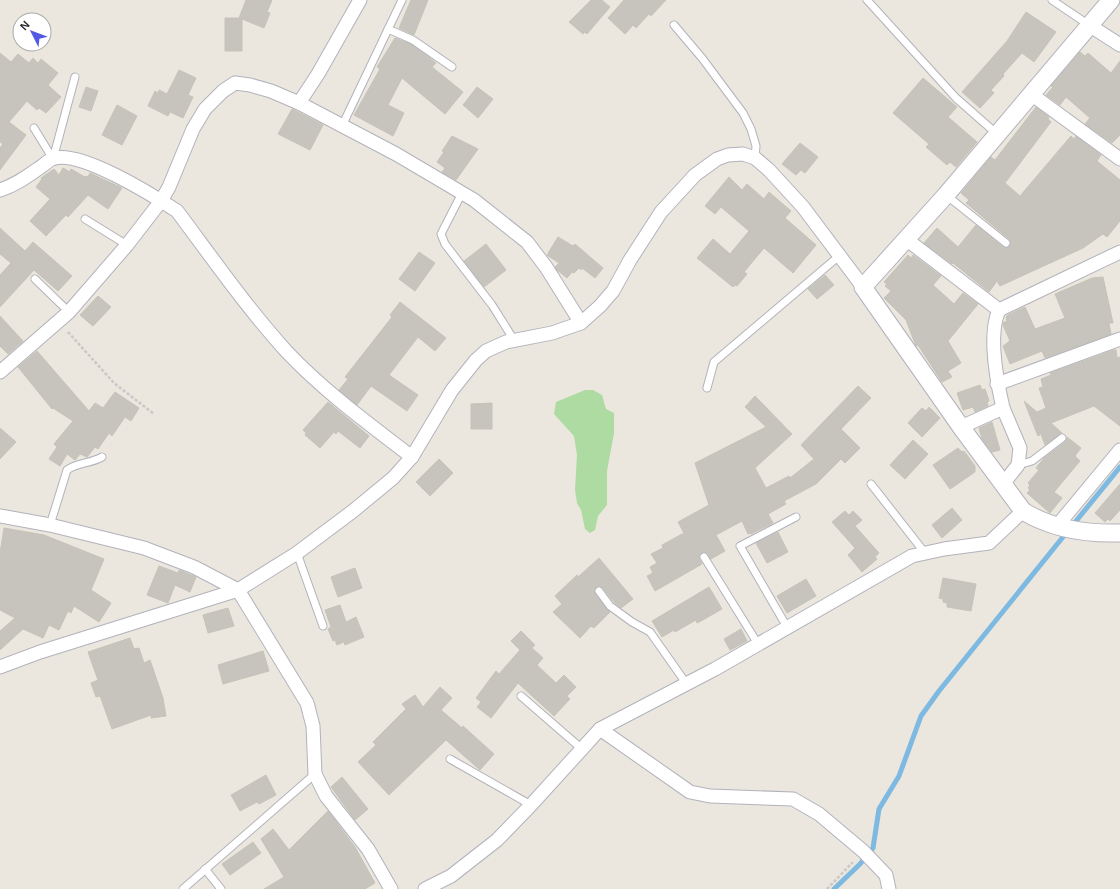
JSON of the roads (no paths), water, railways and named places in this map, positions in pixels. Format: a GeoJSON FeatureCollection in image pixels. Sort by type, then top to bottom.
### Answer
{"type":"FeatureCollection","features":[{"type":"Feature","properties":{"kind":"street"},"geometry":{"type":"LineString","coordinates":[[299,103],[318,74],[360,0]]}},
{"type":"Feature","properties":{"kind":"street"},"geometry":{"type":"LineString","coordinates":[[863,287],[946,195],[1111,0]]}},
{"type":"Feature","properties":{"kind":"street"},"geometry":{"type":"LineString","coordinates":[[1089,25],[1120,45]]}},
{"type":"Feature","properties":{"kind":"street"},"geometry":{"type":"LineString","coordinates":[[0,372],[69,312],[127,245],[161,201],[169,187],[193,129],[205,109],[223,91],[235,83],[250,85],[299,103],[396,154],[474,200],[527,242],[546,266],[581,323]]}},
{"type":"Feature","properties":{"kind":"street"},"geometry":{"type":"LineString","coordinates":[[1031,94],[1120,159]]}},
{"type":"Feature","properties":{"kind":"street"},"geometry":{"type":"LineString","coordinates":[[0,667],[40,652],[238,590],[296,552],[353,511],[393,478],[412,457],[452,390],[476,360],[486,351],[514,340],[552,333],[581,323],[600,306],[613,291],[630,260],[661,212],[694,175],[705,167],[728,155],[743,154],[755,158],[769,170],[803,207],[863,287],[961,427],[1023,511],[1037,520],[1075,530],[1120,532]]}},
{"type":"Feature","properties":{"kind":"street"},"geometry":{"type":"LineString","coordinates":[[0,190],[12,187],[53,158],[66,158],[87,162],[177,211],[248,305],[288,353],[324,388],[412,457]]}},
{"type":"Feature","properties":{"kind":"street"},"geometry":{"type":"LineString","coordinates":[[906,239],[999,310]]}},
{"type":"Feature","properties":{"kind":"street"},"geometry":{"type":"LineString","coordinates":[[1003,484],[1018,465],[1020,448],[1003,408],[997,384],[994,320],[999,310],[1120,255]]}},
{"type":"Feature","properties":{"kind":"street"},"geometry":{"type":"LineString","coordinates":[[997,384],[1120,339]]}},
{"type":"Feature","properties":{"kind":"street"},"geometry":{"type":"LineString","coordinates":[[961,427],[1003,408]]}},
{"type":"Feature","properties":{"kind":"street"},"geometry":{"type":"LineString","coordinates":[[1057,526],[1120,450]]}},
{"type":"Feature","properties":{"kind":"street"},"geometry":{"type":"LineString","coordinates":[[425,889],[451,876],[497,840],[531,806],[600,729],[758,644],[912,556],[989,543],[1023,511]]}},
{"type":"Feature","properties":{"kind":"street"},"geometry":{"type":"LineString","coordinates":[[0,516],[50,525],[144,548],[194,567],[238,590],[307,703],[312,726],[315,774],[326,796],[368,849],[391,889]]}},
{"type":"Feature","properties":{"kind":"street"},"geometry":{"type":"LineString","coordinates":[[600,729],[690,792],[710,796],[793,799],[819,814],[863,851],[886,875],[890,889]]}},
{"type":"Feature","properties":{"kind":"lane"},"geometry":{"type":"LineString","coordinates":[[342,126],[402,0]]}},
{"type":"Feature","properties":{"kind":"lane"},"geometry":{"type":"LineString","coordinates":[[867,0],[956,98],[997,134]]}},
{"type":"Feature","properties":{"kind":"lane"},"geometry":{"type":"LineString","coordinates":[[1052,0],[1089,25]]}},
{"type":"Feature","properties":{"kind":"lane"},"geometry":{"type":"LineString","coordinates":[[674,25],[702,58],[742,113],[751,129],[756,146],[755,158]]}},
{"type":"Feature","properties":{"kind":"lane"},"geometry":{"type":"LineString","coordinates":[[388,29],[413,40],[452,67]]}},
{"type":"Feature","properties":{"kind":"lane"},"geometry":{"type":"LineString","coordinates":[[53,158],[76,77]]}},
{"type":"Feature","properties":{"kind":"lane"},"geometry":{"type":"LineString","coordinates":[[34,128],[53,158]]}},
{"type":"Feature","properties":{"kind":"lane"},"geometry":{"type":"LineString","coordinates":[[462,193],[441,234],[445,244],[492,305],[514,340]]}},
{"type":"Feature","properties":{"kind":"lane"},"geometry":{"type":"LineString","coordinates":[[946,195],[1006,243]]}},
{"type":"Feature","properties":{"kind":"lane"},"geometry":{"type":"LineString","coordinates":[[85,219],[127,245]]}},
{"type":"Feature","properties":{"kind":"lane"},"geometry":{"type":"LineString","coordinates":[[707,388],[714,362],[839,256]]}},
{"type":"Feature","properties":{"kind":"lane"},"geometry":{"type":"LineString","coordinates":[[35,279],[69,312]]}},
{"type":"Feature","properties":{"kind":"lane"},"geometry":{"type":"LineString","coordinates":[[1018,465],[1032,462],[1062,438]]}},
{"type":"Feature","properties":{"kind":"lane"},"geometry":{"type":"LineString","coordinates":[[50,525],[66,470],[74,465],[85,464],[102,457]]}},
{"type":"Feature","properties":{"kind":"lane"},"geometry":{"type":"LineString","coordinates":[[871,484],[925,553]]}},
{"type":"Feature","properties":{"kind":"lane"},"geometry":{"type":"LineString","coordinates":[[787,627],[740,546],[796,517]]}},
{"type":"Feature","properties":{"kind":"lane"},"geometry":{"type":"LineString","coordinates":[[296,552],[323,626]]}},
{"type":"Feature","properties":{"kind":"lane"},"geometry":{"type":"LineString","coordinates":[[704,557],[758,644]]}},
{"type":"Feature","properties":{"kind":"lane"},"geometry":{"type":"LineString","coordinates":[[599,591],[610,606],[632,622],[650,632],[686,683]]}},
{"type":"Feature","properties":{"kind":"lane"},"geometry":{"type":"LineString","coordinates":[[521,696],[582,748]]}},
{"type":"Feature","properties":{"kind":"lane"},"geometry":{"type":"LineString","coordinates":[[450,759],[531,806]]}},
{"type":"Feature","properties":{"kind":"lane"},"geometry":{"type":"LineString","coordinates":[[183,889],[315,774]]}},
{"type":"Feature","properties":{"kind":"lane"},"geometry":{"type":"LineString","coordinates":[[205,870],[221,889]]}},
{"type":"Feature","properties":{"kind":"waterway"},"geometry":{"type":"LineString","coordinates":[[1072,526],[1120,467]]}},
{"type":"Feature","properties":{"kind":"waterway"},"geometry":{"type":"LineString","coordinates":[[834,889],[860,864],[873,848],[879,809],[899,776],[921,716],[939,691],[1067,532]]}}]}
